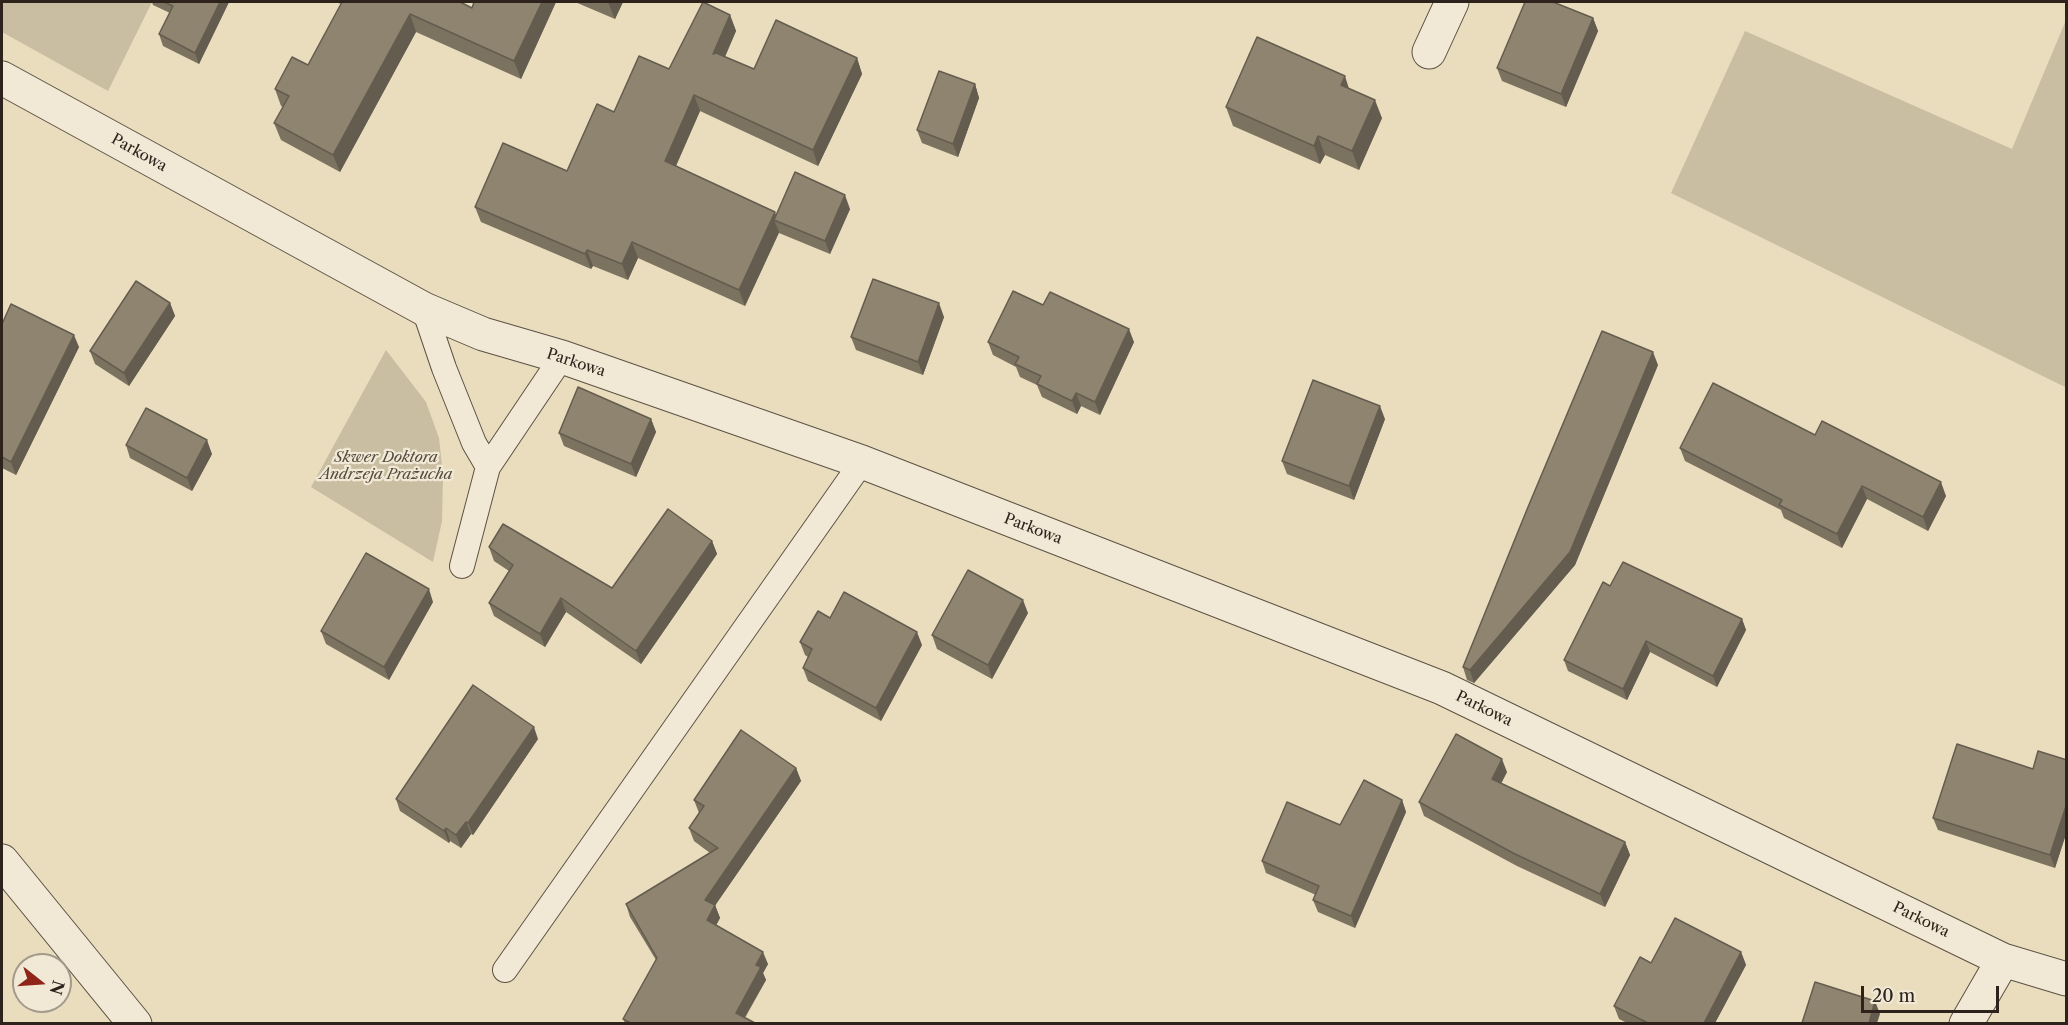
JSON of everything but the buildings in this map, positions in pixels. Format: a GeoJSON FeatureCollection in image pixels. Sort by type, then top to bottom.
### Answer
{"type":"FeatureCollection","features":[{"type":"Feature","properties":{"kind":"street"},"geometry":{"type":"LineString","coordinates":[[1429,52],[1452,2]]}},
{"type":"Feature","properties":{"kind":"street","name":"Parkowa"},"geometry":{"type":"LineString","coordinates":[[2,78],[424,309],[483,334],[562,357],[861,462],[1442,688],[2003,960],[2067,979]]}},
{"type":"Feature","properties":{"kind":"street"},"geometry":{"type":"LineString","coordinates":[[2,861],[135,1023]]}},
{"type":"Feature","properties":{"kind":"street"},"geometry":{"type":"LineString","coordinates":[[1966,1023],[2003,960]]}},
{"type":"Feature","properties":{"kind":"lane"},"geometry":{"type":"LineString","coordinates":[[424,309],[444,368],[474,443],[488,467]]}},
{"type":"Feature","properties":{"kind":"lane"},"geometry":{"type":"LineString","coordinates":[[462,566],[488,467],[562,357]]}},
{"type":"Feature","properties":{"kind":"lane"},"geometry":{"type":"LineString","coordinates":[[505,970],[861,462]]}},
{"type":"Feature","properties":{"kind":"green space"},"geometry":{"type":"Polygon","coordinates":[[[2,2],[152,2],[108,91],[2,32],[2,2]]]}},
{"type":"Feature","properties":{"kind":"green space"},"geometry":{"type":"Polygon","coordinates":[[[2066,20],[2065,387],[1671,193],[1745,31],[2012,149],[2066,20]]]}},
{"type":"Feature","properties":{"kind":"green space","name":"Skwer Doktora Andrzeja Prażucha"},"geometry":{"type":"Polygon","coordinates":[[[386,350],[426,402],[439,438],[443,475],[442,521],[433,562],[311,487],[386,350]]]}}]}
